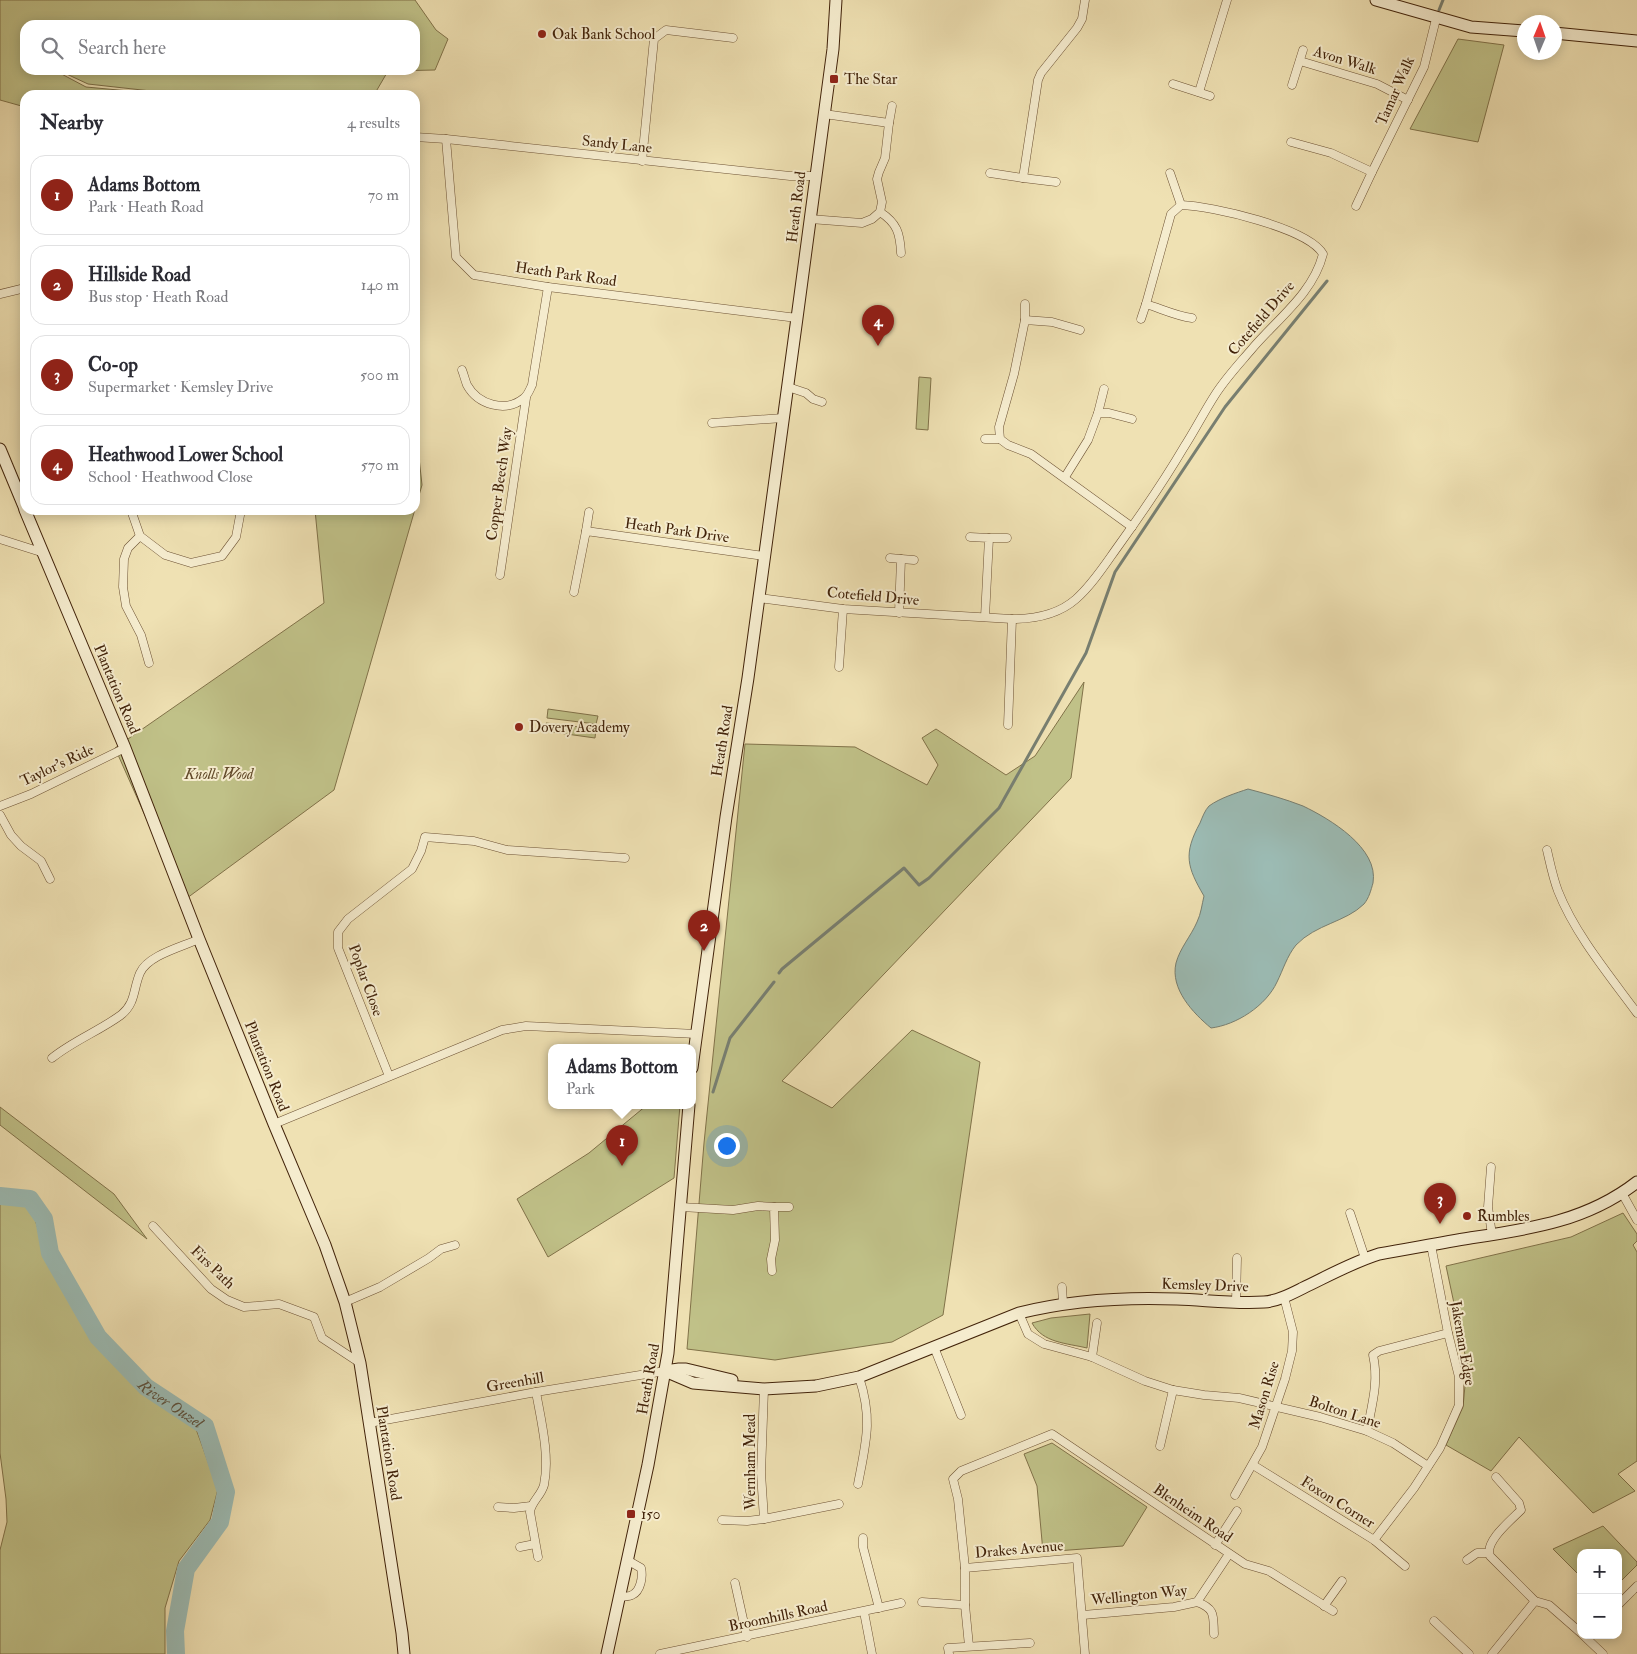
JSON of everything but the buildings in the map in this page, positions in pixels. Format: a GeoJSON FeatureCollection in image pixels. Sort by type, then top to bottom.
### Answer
{"type":"FeatureCollection","features":[{"type":"Feature","properties":{"kind":"street","name":"Heath Road"},"geometry":{"type":"LineString","coordinates":[[696,1044],[788,387],[833,49],[836,0]]}},
{"type":"Feature","properties":{"kind":"street"},"geometry":{"type":"LineString","coordinates":[[1023,178],[1038,80],[1041,72],[1077,28],[1082,19],[1085,0]]}},
{"type":"Feature","properties":{"kind":"street"},"geometry":{"type":"LineString","coordinates":[[1198,92],[1227,0]]}},
{"type":"Feature","properties":{"kind":"street"},"geometry":{"type":"LineString","coordinates":[[1376,0],[1436,19],[1471,27],[1517,30]]}},
{"type":"Feature","properties":{"kind":"street","name":"Tamar Walk"},"geometry":{"type":"LineString","coordinates":[[1356,206],[1424,67],[1436,19]]}},
{"type":"Feature","properties":{"kind":"street"},"geometry":{"type":"LineString","coordinates":[[642,161],[654,39],[666,30],[733,38]]}},
{"type":"Feature","properties":{"kind":"street"},"geometry":{"type":"LineString","coordinates":[[1562,34],[1637,41]]}},
{"type":"Feature","properties":{"kind":"street","name":"Avon Walk"},"geometry":{"type":"LineString","coordinates":[[1292,85],[1303,50]]}},
{"type":"Feature","properties":{"kind":"street","name":"Avon Walk"},"geometry":{"type":"LineString","coordinates":[[1300,61],[1377,84],[1408,100]]}},
{"type":"Feature","properties":{"kind":"street"},"geometry":{"type":"LineString","coordinates":[[1173,84],[1210,96]]}},
{"type":"Feature","properties":{"kind":"street"},"geometry":{"type":"LineString","coordinates":[[810,219],[862,223],[872,219],[880,212],[882,202],[877,179],[885,158],[892,106]]}},
{"type":"Feature","properties":{"kind":"street"},"geometry":{"type":"LineString","coordinates":[[824,114],[889,123]]}},
{"type":"Feature","properties":{"kind":"street","name":"Sandy Lane"},"geometry":{"type":"LineString","coordinates":[[420,137],[790,176],[815,176]]}},
{"type":"Feature","properties":{"kind":"street","name":"Heath Park Road"},"geometry":{"type":"LineString","coordinates":[[446,139],[456,257],[474,275],[548,287],[797,318]]}},
{"type":"Feature","properties":{"kind":"street"},"geometry":{"type":"LineString","coordinates":[[1291,142],[1330,153],[1372,172]]}},
{"type":"Feature","properties":{"kind":"street"},"geometry":{"type":"LineString","coordinates":[[990,173],[1056,182]]}},
{"type":"Feature","properties":{"kind":"street"},"geometry":{"type":"LineString","coordinates":[[1141,319],[1171,214],[1181,205],[1170,173]]}},
{"type":"Feature","properties":{"kind":"street","name":"Cotefield Drive"},"geometry":{"type":"LineString","coordinates":[[759,598],[843,609],[1012,619],[1031,619],[1055,611],[1075,600],[1092,582],[1173,466],[1216,393],[1252,349],[1284,316],[1308,285],[1320,265],[1323,254],[1319,248],[1290,231],[1248,217],[1195,205],[1181,205]]}},
{"type":"Feature","properties":{"kind":"street"},"geometry":{"type":"LineString","coordinates":[[880,212],[890,219],[898,231],[901,253]]}},
{"type":"Feature","properties":{"kind":"street","name":"Copper Beech Way"},"geometry":{"type":"LineString","coordinates":[[500,575],[526,398],[532,385],[548,287]]}},
{"type":"Feature","properties":{"kind":"street"},"geometry":{"type":"LineString","coordinates":[[0,294],[20,289]]}},
{"type":"Feature","properties":{"kind":"street"},"geometry":{"type":"LineString","coordinates":[[1000,439],[999,427],[1014,374],[1025,320],[1025,304]]}},
{"type":"Feature","properties":{"kind":"street"},"geometry":{"type":"LineString","coordinates":[[1146,304],[1171,311],[1176,316],[1192,318]]}},
{"type":"Feature","properties":{"kind":"street"},"geometry":{"type":"LineString","coordinates":[[1025,320],[1052,322],[1080,330]]}},
{"type":"Feature","properties":{"kind":"street","name":"Copper Beech Way"},"geometry":{"type":"LineString","coordinates":[[462,370],[467,384],[476,396],[491,405],[510,406],[526,398]]}},
{"type":"Feature","properties":{"kind":"street"},"geometry":{"type":"LineString","coordinates":[[788,387],[806,393],[822,402]]}},
{"type":"Feature","properties":{"kind":"street"},"geometry":{"type":"LineString","coordinates":[[1065,477],[1088,440],[1104,389]]}},
{"type":"Feature","properties":{"kind":"street"},"geometry":{"type":"LineString","coordinates":[[1098,413],[1109,413],[1132,419]]}},
{"type":"Feature","properties":{"kind":"street"},"geometry":{"type":"LineString","coordinates":[[712,423],[783,418]]}},
{"type":"Feature","properties":{"kind":"street"},"geometry":{"type":"LineString","coordinates":[[985,439],[1000,439],[1008,445],[1031,454],[1132,526]]}},
{"type":"Feature","properties":{"kind":"street","name":"Plantation Road"},"geometry":{"type":"LineString","coordinates":[[0,449],[20,497]]}},
{"type":"Feature","properties":{"kind":"street"},"geometry":{"type":"LineString","coordinates":[[574,592],[589,512]]}},
{"type":"Feature","properties":{"kind":"street","name":"Plantation Road"},"geometry":{"type":"LineString","coordinates":[[28,515],[125,748],[199,939],[325,1245],[345,1302],[360,1363],[404,1654]]}},
{"type":"Feature","properties":{"kind":"street"},"geometry":{"type":"LineString","coordinates":[[133,515],[140,536],[165,555],[190,563],[222,556],[236,537],[240,515]]}},
{"type":"Feature","properties":{"kind":"street","name":"Heath Park Drive"},"geometry":{"type":"LineString","coordinates":[[586,531],[764,556]]}},
{"type":"Feature","properties":{"kind":"street"},"geometry":{"type":"LineString","coordinates":[[140,536],[128,548],[124,559],[123,587],[126,606],[141,635],[149,663]]}},
{"type":"Feature","properties":{"kind":"street"},"geometry":{"type":"LineString","coordinates":[[970,536],[1007,538]]}},
{"type":"Feature","properties":{"kind":"street"},"geometry":{"type":"LineString","coordinates":[[986,617],[989,538]]}},
{"type":"Feature","properties":{"kind":"street"},"geometry":{"type":"LineString","coordinates":[[0,539],[44,553]]}},
{"type":"Feature","properties":{"kind":"street"},"geometry":{"type":"LineString","coordinates":[[890,558],[914,560]]}},
{"type":"Feature","properties":{"kind":"street"},"geometry":{"type":"LineString","coordinates":[[899,613],[901,559]]}},
{"type":"Feature","properties":{"kind":"street"},"geometry":{"type":"LineString","coordinates":[[839,667],[843,609]]}},
{"type":"Feature","properties":{"kind":"street"},"geometry":{"type":"LineString","coordinates":[[1008,725],[1012,619]]}},
{"type":"Feature","properties":{"kind":"street","name":"Taylor's Ride"},"geometry":{"type":"LineString","coordinates":[[0,806],[31,794],[125,748]]}},
{"type":"Feature","properties":{"kind":"street"},"geometry":{"type":"LineString","coordinates":[[0,815],[11,835],[21,846],[41,861],[50,879]]}},
{"type":"Feature","properties":{"kind":"street","name":"Poplar Close"},"geometry":{"type":"LineString","coordinates":[[389,1076],[338,948],[338,932],[348,919],[412,869],[421,851],[424,829]]}},
{"type":"Feature","properties":{"kind":"street"},"geometry":{"type":"LineString","coordinates":[[424,838],[474,841],[507,850],[624,858]]}},
{"type":"Feature","properties":{"kind":"street"},"geometry":{"type":"LineString","coordinates":[[1547,850],[1558,890],[1570,915],[1596,957],[1637,1013]]}},
{"type":"Feature","properties":{"kind":"street"},"geometry":{"type":"LineString","coordinates":[[52,1058],[66,1047],[122,1014],[134,999],[140,972],[153,958],[199,939]]}},
{"type":"Feature","properties":{"kind":"street"},"geometry":{"type":"LineString","coordinates":[[274,1124],[502,1030],[526,1026],[697,1034]]}},
{"type":"Feature","properties":{"kind":"street","name":"Heath Road"},"geometry":{"type":"LineString","coordinates":[[607,1654],[648,1465],[665,1371],[672,1322],[689,1109]]}},
{"type":"Feature","properties":{"kind":"street"},"geometry":{"type":"LineString","coordinates":[[1491,1167],[1488,1207],[1492,1235]]}},
{"type":"Feature","properties":{"kind":"street","name":"Kemsley Drive"},"geometry":{"type":"LineString","coordinates":[[665,1371],[686,1369],[764,1389],[816,1386],[859,1377],[1019,1313],[1063,1304],[1137,1298],[1266,1302],[1284,1297],[1365,1258],[1379,1254],[1546,1226],[1585,1213],[1622,1193],[1637,1182]]}},
{"type":"Feature","properties":{"kind":"street"},"geometry":{"type":"LineString","coordinates":[[1622,1193],[1637,1220]]}},
{"type":"Feature","properties":{"kind":"street"},"geometry":{"type":"LineString","coordinates":[[680,1206],[733,1210],[758,1206],[789,1207]]}},
{"type":"Feature","properties":{"kind":"street"},"geometry":{"type":"LineString","coordinates":[[772,1271],[771,1259],[775,1240],[774,1207]]}},
{"type":"Feature","properties":{"kind":"street"},"geometry":{"type":"LineString","coordinates":[[1350,1213],[1365,1258]]}},
{"type":"Feature","properties":{"kind":"street","name":"Firs Path"},"geometry":{"type":"LineString","coordinates":[[153,1226],[211,1289],[227,1300],[244,1307],[279,1304],[314,1317],[322,1338],[360,1363]]}},
{"type":"Feature","properties":{"kind":"street"},"geometry":{"type":"LineString","coordinates":[[345,1302],[380,1287],[430,1258],[441,1249],[455,1245]]}},
{"type":"Feature","properties":{"kind":"street","name":"Jakeman Edge"},"geometry":{"type":"LineString","coordinates":[[1374,1540],[1440,1448],[1459,1405],[1459,1377],[1448,1333],[1432,1245]]}},
{"type":"Feature","properties":{"kind":"street"},"geometry":{"type":"LineString","coordinates":[[1236,1302],[1237,1258]]}},
{"type":"Feature","properties":{"kind":"street"},"geometry":{"type":"LineString","coordinates":[[1062,1287],[1063,1304]]}},
{"type":"Feature","properties":{"kind":"street","name":"Mason Rise"},"geometry":{"type":"LineString","coordinates":[[1235,1495],[1262,1447],[1277,1406],[1292,1351],[1293,1332],[1284,1297]]}},
{"type":"Feature","properties":{"kind":"street","name":"Bolton Lane"},"geometry":{"type":"LineString","coordinates":[[1019,1313],[1028,1334],[1044,1344],[1092,1357],[1145,1381],[1173,1390],[1239,1398],[1277,1406],[1367,1431],[1393,1443],[1428,1466]]}},
{"type":"Feature","properties":{"kind":"street"},"geometry":{"type":"LineString","coordinates":[[1092,1357],[1097,1323]]}},
{"type":"Feature","properties":{"kind":"street"},"geometry":{"type":"LineString","coordinates":[[1367,1431],[1376,1386],[1376,1370],[1373,1355],[1379,1351],[1448,1333]]}},
{"type":"Feature","properties":{"kind":"street"},"geometry":{"type":"LineString","coordinates":[[934,1347],[961,1415]]}},
{"type":"Feature","properties":{"kind":"street","name":"Greenhill"},"geometry":{"type":"LineString","coordinates":[[369,1423],[536,1392],[665,1371]]}},
{"type":"Feature","properties":{"kind":"street"},"geometry":{"type":"LineString","coordinates":[[858,1484],[868,1430],[867,1404],[859,1377]]}},
{"type":"Feature","properties":{"kind":"street","name":"Wernham Mead"},"geometry":{"type":"LineString","coordinates":[[764,1389],[761,1473],[764,1519],[839,1504]]}},
{"type":"Feature","properties":{"kind":"street"},"geometry":{"type":"LineString","coordinates":[[1160,1446],[1173,1390]]}},
{"type":"Feature","properties":{"kind":"street"},"geometry":{"type":"LineString","coordinates":[[536,1392],[546,1447],[544,1485],[538,1498],[531,1506],[530,1512],[538,1557]]}},
{"type":"Feature","properties":{"kind":"street","name":"Blenheim Road"},"geometry":{"type":"LineString","coordinates":[[965,1568],[958,1499],[953,1480],[961,1471],[1052,1434],[1244,1564],[1269,1571],[1333,1611]]}},
{"type":"Feature","properties":{"kind":"street","name":"Foxon Corner"},"geometry":{"type":"LineString","coordinates":[[1253,1466],[1374,1540],[1405,1566]]}},
{"type":"Feature","properties":{"kind":"street"},"geometry":{"type":"LineString","coordinates":[[1496,1478],[1519,1503],[1521,1510],[1490,1543],[1488,1552],[1490,1556],[1535,1601],[1550,1605],[1577,1628]]}},
{"type":"Feature","properties":{"kind":"street"},"geometry":{"type":"LineString","coordinates":[[498,1507],[531,1506]]}},
{"type":"Feature","properties":{"kind":"street"},"geometry":{"type":"LineString","coordinates":[[1215,1545],[1237,1511]]}},
{"type":"Feature","properties":{"kind":"street"},"geometry":{"type":"LineString","coordinates":[[722,1520],[747,1521],[764,1519]]}},
{"type":"Feature","properties":{"kind":"street"},"geometry":{"type":"LineString","coordinates":[[862,1538],[879,1608]]}},
{"type":"Feature","properties":{"kind":"street"},"geometry":{"type":"LineString","coordinates":[[520,1547],[536,1544]]}},
{"type":"Feature","properties":{"kind":"street"},"geometry":{"type":"LineString","coordinates":[[1467,1560],[1477,1553],[1488,1552]]}},
{"type":"Feature","properties":{"kind":"street","name":"Wellington Way"},"geometry":{"type":"LineString","coordinates":[[1197,1602],[1229,1554]]}},
{"type":"Feature","properties":{"kind":"street","name":"Drakes Avenue"},"geometry":{"type":"LineString","coordinates":[[969,1646],[965,1606],[965,1568],[1077,1558],[1085,1654]]}},
{"type":"Feature","properties":{"kind":"street"},"geometry":{"type":"LineString","coordinates":[[619,1597],[632,1595],[639,1589],[643,1573],[641,1568],[627,1560]]}},
{"type":"Feature","properties":{"kind":"street"},"geometry":{"type":"LineString","coordinates":[[1324,1606],[1342,1581]]}},
{"type":"Feature","properties":{"kind":"street"},"geometry":{"type":"LineString","coordinates":[[735,1584],[748,1636]]}},
{"type":"Feature","properties":{"kind":"street"},"geometry":{"type":"LineString","coordinates":[[1622,1601],[1637,1586]]}},
{"type":"Feature","properties":{"kind":"street"},"geometry":{"type":"LineString","coordinates":[[1492,1654],[1535,1601]]}},
{"type":"Feature","properties":{"kind":"street"},"geometry":{"type":"LineString","coordinates":[[922,1602],[965,1606]]}},
{"type":"Feature","properties":{"kind":"street","name":"Wellington Way"},"geometry":{"type":"LineString","coordinates":[[1083,1615],[1174,1607],[1197,1602],[1206,1606],[1212,1612],[1214,1634]]}},
{"type":"Feature","properties":{"kind":"street","name":"Broomhills Road"},"geometry":{"type":"LineString","coordinates":[[660,1654],[901,1603]]}},
{"type":"Feature","properties":{"kind":"street"},"geometry":{"type":"LineString","coordinates":[[864,1612],[872,1654]]}},
{"type":"Feature","properties":{"kind":"street"},"geometry":{"type":"LineString","coordinates":[[1434,1621],[1469,1654]]}},
{"type":"Feature","properties":{"kind":"street"},"geometry":{"type":"LineString","coordinates":[[1589,1639],[1603,1654]]}},
{"type":"Feature","properties":{"kind":"street"},"geometry":{"type":"LineString","coordinates":[[948,1654],[948,1648],[1030,1643]]}},
{"type":"Feature","properties":{"kind":"street"},"geometry":{"type":"LineString","coordinates":[[1000,1645],[1001,1654]]}},
{"type":"Feature","properties":{"kind":"green space"},"geometry":{"type":"Polygon","coordinates":[[[0,0],[415,0],[436,30],[448,39],[435,70],[420,70],[420,20],[20,20],[20,75],[63,75],[86,87],[118,90],[20,90],[20,106],[0,100],[0,0]]]}},
{"type":"Feature","properties":{"kind":"green space"},"geometry":{"type":"Polygon","coordinates":[[[1458,39],[1504,45],[1478,142],[1410,129],[1458,39]]]}},
{"type":"Feature","properties":{"kind":"green space"},"geometry":{"type":"Polygon","coordinates":[[[69,75],[386,75],[377,90],[142,90],[88,84],[69,75]]]}},
{"type":"Feature","properties":{"kind":"green space"},"geometry":{"type":"Polygon","coordinates":[[[919,377],[931,378],[928,430],[916,429],[919,377]]]}},
{"type":"Feature","properties":{"kind":"green space"},"geometry":{"type":"Polygon","coordinates":[[[420,467],[422,485],[420,492],[420,467]]]}},
{"type":"Feature","properties":{"kind":"green space","name":"Knolls Wood"},"geometry":{"type":"Polygon","coordinates":[[[315,515],[414,515],[334,790],[183,901],[115,748],[324,603],[315,515]]]}},
{"type":"Feature","properties":{"kind":"green space"},"geometry":{"type":"Polygon","coordinates":[[[1084,682],[1071,778],[782,1081],[832,1108],[912,1030],[980,1062],[943,1315],[892,1342],[775,1360],[687,1349],[704,1143],[745,744],[855,747],[927,785],[938,765],[922,738],[936,729],[1006,775],[1035,756],[1084,682]]]}},
{"type":"Feature","properties":{"kind":"green space"},"geometry":{"type":"Polygon","coordinates":[[[548,709],[598,716],[596,724],[547,718],[548,709]]]}},
{"type":"Feature","properties":{"kind":"green space"},"geometry":{"type":"Polygon","coordinates":[[[546,723],[596,729],[595,738],[545,731],[546,723]]]}},
{"type":"Feature","properties":{"kind":"green space"},"geometry":{"type":"Polygon","coordinates":[[[0,1107],[114,1194],[147,1239],[0,1125],[0,1107]]]}},
{"type":"Feature","properties":{"kind":"green space"},"geometry":{"type":"Polygon","coordinates":[[[642,1109],[680,1109],[674,1178],[548,1257],[517,1199],[589,1153],[642,1109]]]}},
{"type":"Feature","properties":{"kind":"green space"},"geometry":{"type":"Polygon","coordinates":[[[0,1200],[30,1204],[52,1272],[94,1340],[142,1389],[196,1429],[218,1489],[210,1520],[179,1561],[165,1608],[165,1654],[0,1654],[0,1550],[7,1522],[0,1453],[0,1200]]]}},
{"type":"Feature","properties":{"kind":"green space"},"geometry":{"type":"Polygon","coordinates":[[[1623,1213],[1637,1234],[1637,1241],[1633,1245],[1637,1252],[1637,1461],[1618,1474],[1635,1491],[1593,1513],[1519,1437],[1491,1471],[1446,1445],[1463,1407],[1467,1364],[1446,1266],[1571,1237],[1623,1213]]]}},
{"type":"Feature","properties":{"kind":"green space"},"geometry":{"type":"Polygon","coordinates":[[[1090,1314],[1087,1348],[1056,1341],[1042,1335],[1032,1323],[1051,1318],[1090,1314]]]}},
{"type":"Feature","properties":{"kind":"green space"},"geometry":{"type":"Polygon","coordinates":[[[1052,1443],[1147,1507],[1123,1546],[1043,1552],[1037,1486],[1024,1454],[1052,1443]]]}},
{"type":"Feature","properties":{"kind":"green space"},"geometry":{"type":"Polygon","coordinates":[[[1603,1526],[1637,1562],[1637,1565],[1622,1580],[1622,1549],[1577,1549],[1577,1573],[1553,1549],[1603,1526]]]}},
{"type":"Feature","properties":{"kind":"water"},"geometry":{"type":"Polygon","coordinates":[[[1248,789],[1303,806],[1339,827],[1361,847],[1368,858],[1373,870],[1373,883],[1366,902],[1357,910],[1313,932],[1296,945],[1266,999],[1240,1018],[1211,1028],[1190,1008],[1176,982],[1176,963],[1195,927],[1204,896],[1194,877],[1189,860],[1189,852],[1191,843],[1209,806],[1223,798],[1248,789]]]}},
{"type":"Feature","properties":{"kind":"waterway"},"geometry":{"type":"LineString","coordinates":[[1439,10],[1443,0]]}},
{"type":"Feature","properties":{"kind":"waterway"},"geometry":{"type":"LineString","coordinates":[[779,973],[904,868],[919,885],[929,878],[999,808],[1086,653],[1115,572],[1225,407],[1327,281]]}},
{"type":"Feature","properties":{"kind":"waterway"},"geometry":{"type":"LineString","coordinates":[[713,1092],[730,1038],[774,982]]}},
{"type":"Feature","properties":{"kind":"waterway","name":"River Ouzel"},"geometry":{"type":"LineString","coordinates":[[0,1196],[30,1199],[44,1219],[50,1253],[98,1337],[146,1387],[205,1426],[226,1492],[220,1522],[186,1569],[175,1631],[176,1654]]}},
{"type":"Feature","properties":{"kind":"place","name":"Oak Bank School"},"geometry":{"type":"Point","coordinates":[542,34]}},
{"type":"Feature","properties":{"kind":"place","name":"The Star"},"geometry":{"type":"Point","coordinates":[834,79]}},
{"type":"Feature","properties":{"kind":"place","name":"Heathwood Lower School"},"geometry":{"type":"Point","coordinates":[878,346]}},
{"type":"Feature","properties":{"kind":"place","name":"Dovery Academy"},"geometry":{"type":"Point","coordinates":[519,727]}},
{"type":"Feature","properties":{"kind":"place","name":"Hillside Road"},"geometry":{"type":"Point","coordinates":[704,951]}},
{"type":"Feature","properties":{"kind":"place","name":"Adams Bottom"},"geometry":{"type":"Point","coordinates":[622,1166]}},
{"type":"Feature","properties":{"kind":"place","name":"Rumbles"},"geometry":{"type":"Point","coordinates":[1467,1216]}},
{"type":"Feature","properties":{"kind":"place","name":"Co-op"},"geometry":{"type":"Point","coordinates":[1440,1224]}},
{"type":"Feature","properties":{"kind":"place","name":"150"},"geometry":{"type":"Point","coordinates":[631,1514]}}]}
